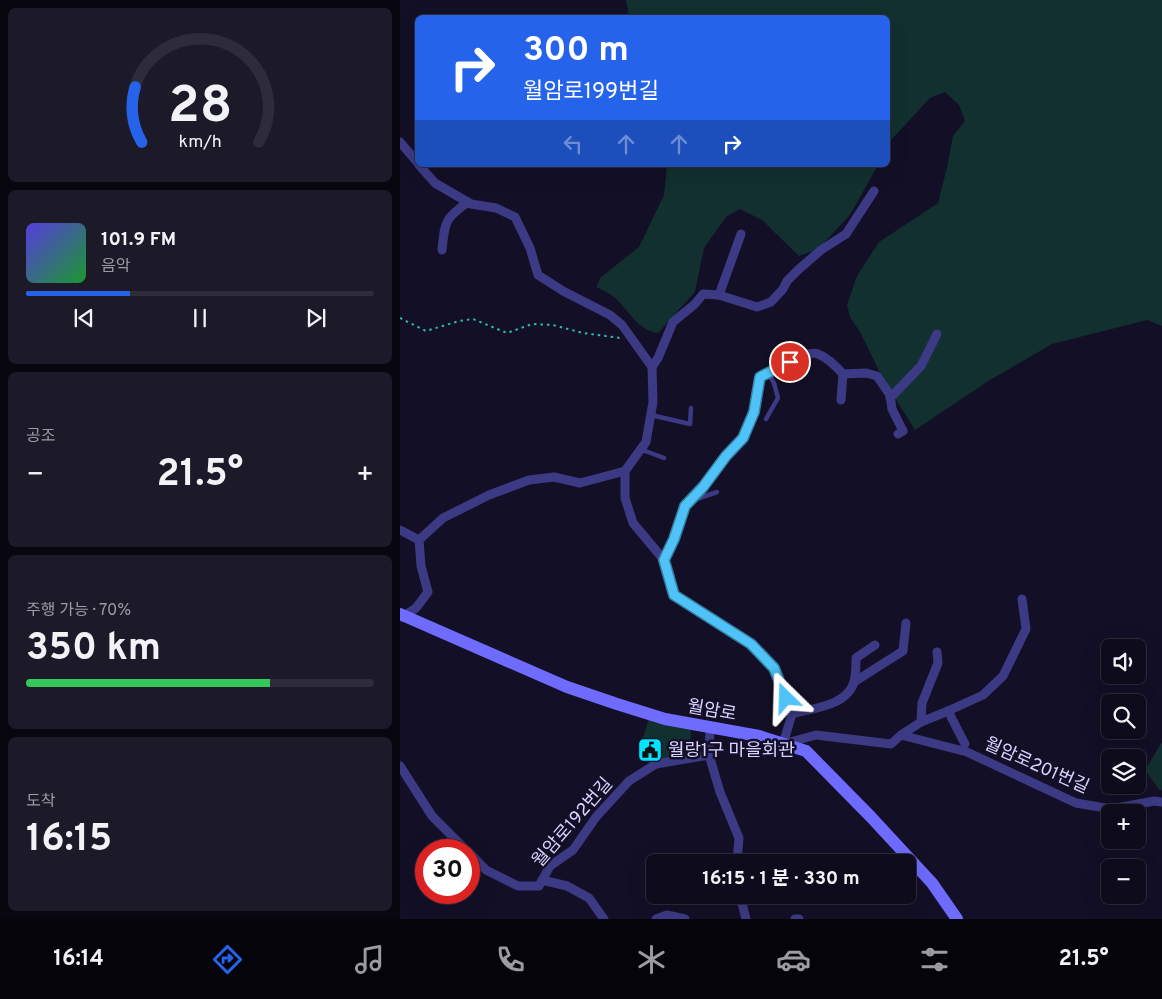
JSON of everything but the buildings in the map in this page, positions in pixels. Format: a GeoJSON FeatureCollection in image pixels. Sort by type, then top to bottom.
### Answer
{"type":"FeatureCollection","features":[{"type":"Feature","properties":{"kind":"street"},"geometry":{"type":"LineString","coordinates":[[400,142],[415,160]]}},
{"type":"Feature","properties":{"kind":"street"},"geometry":{"type":"LineString","coordinates":[[421,167],[435,184],[468,202],[496,208],[515,217],[530,248],[538,275],[563,291],[610,315],[622,325],[652,367],[653,402],[646,442],[625,472],[625,498],[633,523],[664,560],[674,595],[751,644],[774,668],[792,714],[783,744]]}},
{"type":"Feature","properties":{"kind":"street"},"geometry":{"type":"LineString","coordinates":[[652,367],[658,358],[673,322],[695,304],[703,294],[719,295],[757,307],[771,302],[798,270],[822,250],[846,234],[874,191]]}},
{"type":"Feature","properties":{"kind":"street"},"geometry":{"type":"LineString","coordinates":[[442,250],[445,224],[456,211],[468,202]]}},
{"type":"Feature","properties":{"kind":"street"},"geometry":{"type":"LineString","coordinates":[[719,295],[742,234]]}},
{"type":"Feature","properties":{"kind":"street"},"geometry":{"type":"LineString","coordinates":[[890,398],[910,380],[921,366],[937,334]]}},
{"type":"Feature","properties":{"kind":"street"},"geometry":{"type":"LineString","coordinates":[[664,560],[674,539],[685,506],[743,438],[754,412],[760,377],[806,354],[817,353],[832,363],[843,374],[866,373],[877,376],[890,394],[892,409],[903,431],[898,434]]}},
{"type":"Feature","properties":{"kind":"street"},"geometry":{"type":"LineString","coordinates":[[840,400],[843,374]]}},
{"type":"Feature","properties":{"kind":"street"},"geometry":{"type":"LineString","coordinates":[[400,530],[419,540],[444,518],[489,495],[529,480],[554,476],[580,483],[625,472]]}},
{"type":"Feature","properties":{"kind":"street","name":"월암로"},"geometry":{"type":"LineString","coordinates":[[401,616],[416,608],[428,592],[421,566],[419,540]]}},
{"type":"Feature","properties":{"kind":"street"},"geometry":{"type":"LineString","coordinates":[[783,744],[816,735],[891,744],[921,722],[983,695],[1002,676],[1026,629],[1022,599]]}},
{"type":"Feature","properties":{"kind":"street","name":"월암로"},"geometry":{"type":"LineString","coordinates":[[401,616],[567,687],[665,719],[759,736],[806,751],[932,883],[957,919]]}},
{"type":"Feature","properties":{"kind":"street"},"geometry":{"type":"LineString","coordinates":[[854,682],[903,651],[906,624]]}},
{"type":"Feature","properties":{"kind":"street"},"geometry":{"type":"LineString","coordinates":[[792,714],[837,702],[847,696],[854,682],[856,658],[876,645]]}},
{"type":"Feature","properties":{"kind":"street"},"geometry":{"type":"LineString","coordinates":[[921,722],[922,702],[938,663],[937,652]]}},
{"type":"Feature","properties":{"kind":"street","name":"월암로201번길"},"geometry":{"type":"LineString","coordinates":[[948,711],[965,744]]}},
{"type":"Feature","properties":{"kind":"street"},"geometry":{"type":"LineString","coordinates":[[710,727],[709,755],[720,792],[738,838],[737,854]]}},
{"type":"Feature","properties":{"kind":"street","name":"월암로201번길"},"geometry":{"type":"LineString","coordinates":[[901,735],[967,752],[1076,803],[1111,809],[1154,801],[1162,802]]}},
{"type":"Feature","properties":{"kind":"street","name":"월암로192번길"},"geometry":{"type":"LineString","coordinates":[[480,864],[486,870],[518,886],[539,886],[550,866],[573,850],[596,817],[629,781],[656,764],[709,755]]}},
{"type":"Feature","properties":{"kind":"street","name":"월암로192번길"},"geometry":{"type":"LineString","coordinates":[[400,766],[432,816],[456,839]]}},
{"type":"Feature","properties":{"kind":"street"},"geometry":{"type":"LineString","coordinates":[[542,880],[567,886],[589,898],[604,919]]}},
{"type":"Feature","properties":{"kind":"street"},"geometry":{"type":"LineString","coordinates":[[742,904],[746,919]]}},
{"type":"Feature","properties":{"kind":"street"},"geometry":{"type":"LineString","coordinates":[[656,919],[667,915],[685,919]]}},
{"type":"Feature","properties":{"kind":"lane"},"geometry":{"type":"LineString","coordinates":[[790,362],[799,371]]}},
{"type":"Feature","properties":{"kind":"lane"},"geometry":{"type":"LineString","coordinates":[[766,420],[778,398],[774,383],[768,373]]}},
{"type":"Feature","properties":{"kind":"lane"},"geometry":{"type":"LineString","coordinates":[[651,415],[690,424],[691,408]]}},
{"type":"Feature","properties":{"kind":"lane"},"geometry":{"type":"LineString","coordinates":[[640,449],[664,458]]}},
{"type":"Feature","properties":{"kind":"lane"},"geometry":{"type":"LineString","coordinates":[[690,501],[716,492]]}},
{"type":"Feature","properties":{"kind":"path"},"geometry":{"type":"LineString","coordinates":[[400,318],[426,331],[459,320],[473,319],[507,333],[532,324],[553,325],[617,339],[630,337]]}},
{"type":"Feature","properties":{"kind":"green space"},"geometry":{"type":"Polygon","coordinates":[[[626,0],[1162,0],[1162,326],[1147,320],[1052,344],[990,380],[915,430],[883,379],[860,332],[850,317],[847,305],[857,276],[879,242],[938,203],[953,136],[965,121],[959,105],[945,92],[930,98],[890,144],[890,15],[629,15],[626,0]]]}},
{"type":"Feature","properties":{"kind":"green space"},"geometry":{"type":"Polygon","coordinates":[[[667,167],[877,167],[850,215],[818,249],[799,256],[762,220],[740,209],[726,217],[704,248],[695,292],[658,333],[639,324],[614,297],[596,287],[601,277],[639,247],[664,195],[667,167]]]}},
{"type":"Feature","properties":{"kind":"green space"},"geometry":{"type":"Polygon","coordinates":[[[650,714],[691,724],[690,758],[656,764],[640,761],[643,738],[650,714]]]}},
{"type":"Feature","properties":{"kind":"green space"},"geometry":{"type":"Polygon","coordinates":[[[1162,742],[1162,790],[1160,791],[1146,771],[1162,742]]]}},
{"type":"Feature","properties":{"kind":"place","name":"월랑1구 마을회관"},"geometry":{"type":"Point","coordinates":[650,750]}},
{"type":"Feature","properties":{"kind":"route"},"geometry":{"type":"LineString","coordinates":[[786,698],[774,668],[751,644],[674,595],[664,560],[674,539],[685,506],[743,438],[754,412],[760,377],[790,362]]}}]}
